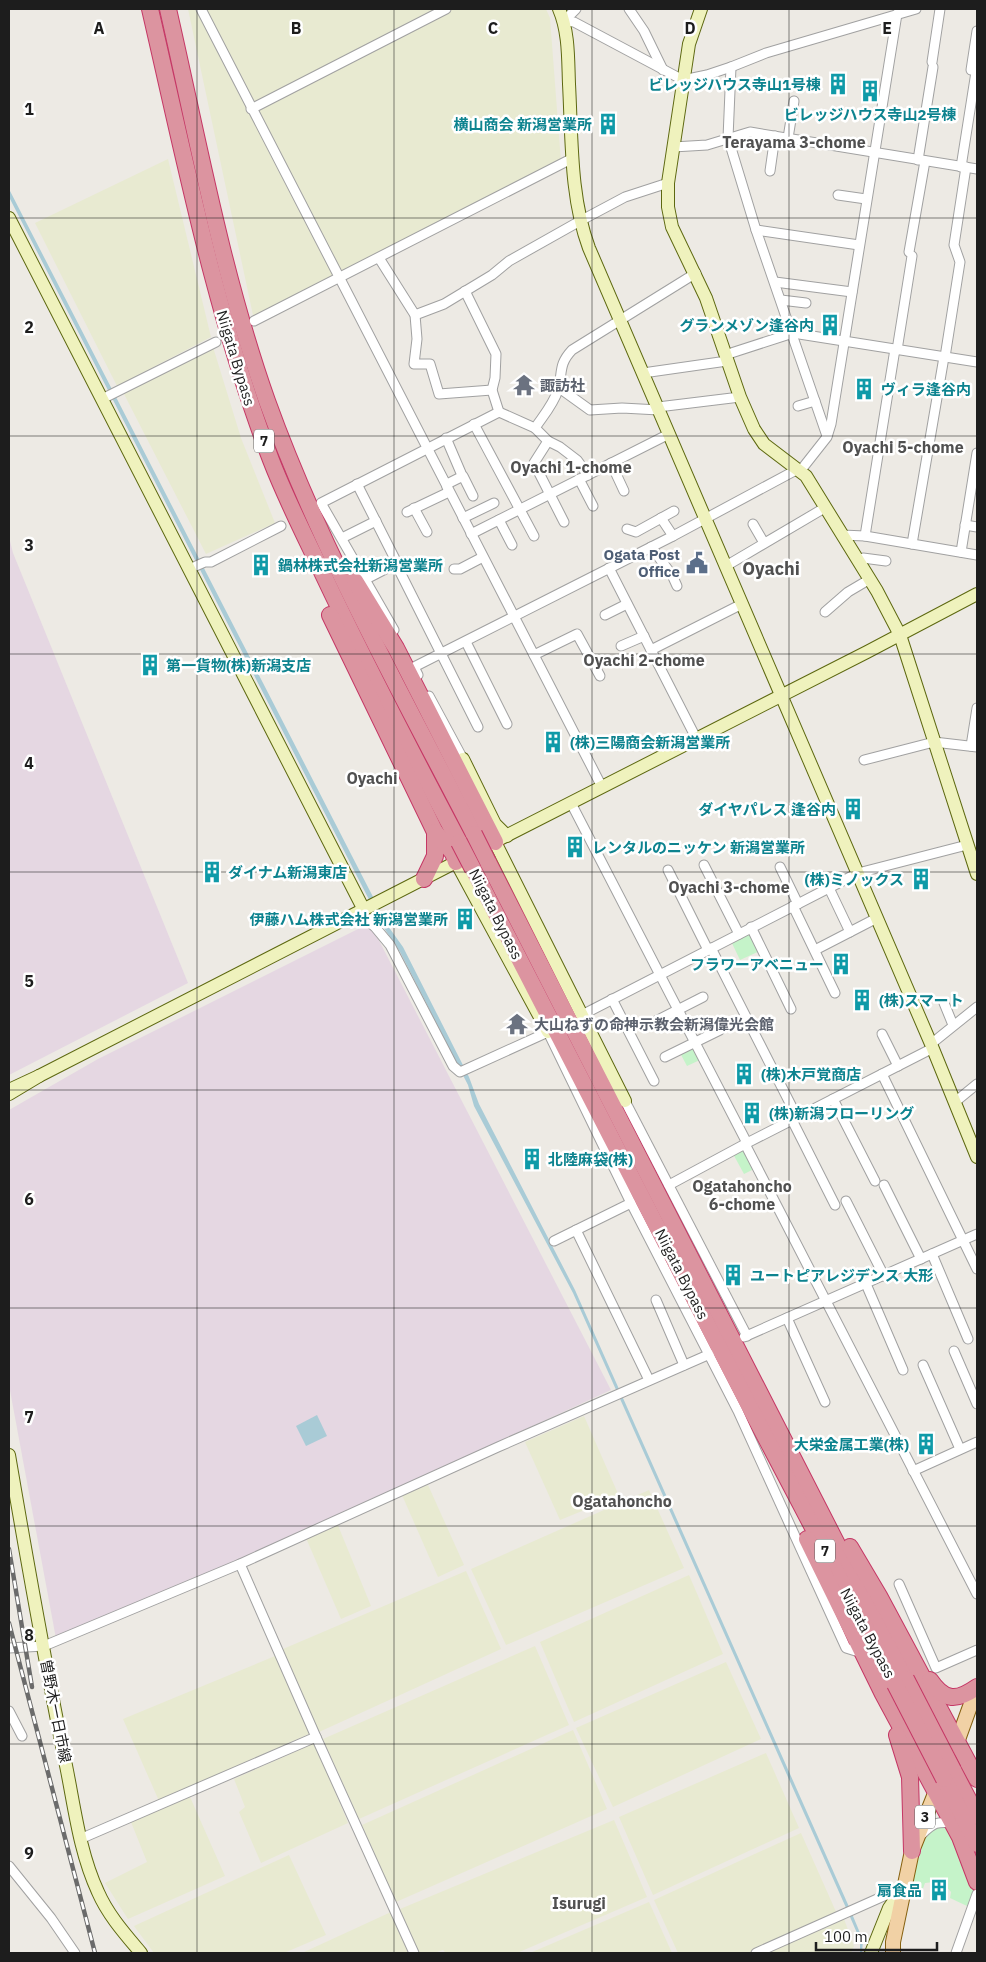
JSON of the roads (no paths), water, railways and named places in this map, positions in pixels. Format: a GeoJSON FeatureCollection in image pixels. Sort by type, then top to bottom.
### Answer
{"type":"FeatureCollection","features":[{"type":"Feature","properties":{"kind":"highway","name":"Niigata Bypass"},"geometry":{"type":"LineString","coordinates":[[150,9],[197,213],[234,356],[283,491],[364,662],[481,865],[774,1418],[900,1681],[944,1780]]}},
{"type":"Feature","properties":{"kind":"highway","name":"Niigata Bypass"},"geometry":{"type":"LineString","coordinates":[[168,9],[222,243],[250,349],[286,451],[466,838]]}},
{"type":"Feature","properties":{"kind":"highway"},"geometry":{"type":"LineString","coordinates":[[283,491],[300,549],[346,650],[434,832],[453,853],[456,862]]}},
{"type":"Feature","properties":{"kind":"highway"},"geometry":{"type":"LineString","coordinates":[[310,506],[396,648],[501,839]]}},
{"type":"Feature","properties":{"kind":"highway"},"geometry":{"type":"LineString","coordinates":[[424,879],[435,856],[434,832]]}},
{"type":"Feature","properties":{"kind":"highway","name":"Niigata Bypass"},"geometry":{"type":"LineString","coordinates":[[481,865],[755,1417],[900,1681]]}},
{"type":"Feature","properties":{"kind":"highway"},"geometry":{"type":"LineString","coordinates":[[755,1417],[789,1502],[862,1653],[885,1697],[944,1780],[953,1823],[977,1882]]}},
{"type":"Feature","properties":{"kind":"highway"},"geometry":{"type":"LineString","coordinates":[[774,1418],[888,1612],[939,1693],[951,1697],[965,1696],[977,1687]]}},
{"type":"Feature","properties":{"kind":"highway"},"geometry":{"type":"LineString","coordinates":[[888,1612],[977,1779]]}},
{"type":"Feature","properties":{"kind":"highway"},"geometry":{"type":"LineString","coordinates":[[885,1697],[910,1777],[915,1844]]}},
{"type":"Feature","properties":{"kind":"highway","name":"7"},"geometry":{"type":"LineString","coordinates":[[944,1780],[977,1816]]}},
{"type":"Feature","properties":{"kind":"highway","name":"7"},"geometry":{"type":"LineString","coordinates":[[944,1780],[977,1844]]}},
{"type":"Feature","properties":{"kind":"main road","name":"3"},"geometry":{"type":"LineString","coordinates":[[893,1953],[904,1887],[915,1844],[944,1780],[977,1687]]}},
{"type":"Feature","properties":{"kind":"street"},"geometry":{"type":"LineString","coordinates":[[201,9],[602,787]]}},
{"type":"Feature","properties":{"kind":"street"},"geometry":{"type":"LineString","coordinates":[[251,109],[446,9]]}},
{"type":"Feature","properties":{"kind":"street"},"geometry":{"type":"LineString","coordinates":[[559,9],[564,21],[568,54],[573,158],[580,221],[588,248],[858,873],[977,1157]]}},
{"type":"Feature","properties":{"kind":"street"},"geometry":{"type":"LineString","coordinates":[[564,21],[576,9]]}},
{"type":"Feature","properties":{"kind":"street"},"geometry":{"type":"LineString","coordinates":[[628,9],[644,31],[664,70]]}},
{"type":"Feature","properties":{"kind":"street"},"geometry":{"type":"LineString","coordinates":[[701,9],[689,44],[672,147],[668,183],[668,207],[672,227],[696,273],[740,397],[754,429],[764,444],[806,476],[870,579],[900,635],[967,845],[976,867]]}},
{"type":"Feature","properties":{"kind":"street"},"geometry":{"type":"LineString","coordinates":[[564,21],[574,22],[683,80],[707,75],[766,53],[916,9]]}},
{"type":"Feature","properties":{"kind":"street"},"geometry":{"type":"LineString","coordinates":[[865,536],[910,254],[940,9]]}},
{"type":"Feature","properties":{"kind":"street"},"geometry":{"type":"LineString","coordinates":[[414,667],[799,470],[827,437],[897,14]]}},
{"type":"Feature","properties":{"kind":"street"},"geometry":{"type":"LineString","coordinates":[[912,544],[960,262],[954,245],[964,167],[977,31]]}},
{"type":"Feature","properties":{"kind":"street"},"geometry":{"type":"LineString","coordinates":[[731,67],[728,138],[756,230],[793,333],[827,437]]}},
{"type":"Feature","properties":{"kind":"street"},"geometry":{"type":"LineString","coordinates":[[788,138],[794,101]]}},
{"type":"Feature","properties":{"kind":"street"},"geometry":{"type":"LineString","coordinates":[[672,147],[707,145],[750,132],[977,169]]}},
{"type":"Feature","properties":{"kind":"street"},"geometry":{"type":"LineString","coordinates":[[770,171],[775,136]]}},
{"type":"Feature","properties":{"kind":"street"},"geometry":{"type":"LineString","coordinates":[[254,321],[573,158]]}},
{"type":"Feature","properties":{"kind":"street"},"geometry":{"type":"LineString","coordinates":[[414,315],[444,304],[492,275],[509,261],[625,197],[668,183]]}},
{"type":"Feature","properties":{"kind":"street"},"geometry":{"type":"LineString","coordinates":[[838,195],[866,200]]}},
{"type":"Feature","properties":{"kind":"street"},"geometry":{"type":"LineString","coordinates":[[9,218],[189,569],[361,911],[390,945],[453,1066],[463,1070],[548,1032]]}},
{"type":"Feature","properties":{"kind":"street"},"geometry":{"type":"LineString","coordinates":[[756,230],[859,245]]}},
{"type":"Feature","properties":{"kind":"street"},"geometry":{"type":"LineString","coordinates":[[379,258],[414,315],[417,339],[414,364],[430,364],[439,394],[492,390]]}},
{"type":"Feature","properties":{"kind":"street"},"geometry":{"type":"LineString","coordinates":[[535,428],[551,406],[558,387],[563,360],[572,350],[619,319],[696,273]]}},
{"type":"Feature","properties":{"kind":"street"},"geometry":{"type":"LineString","coordinates":[[775,282],[852,292]]}},
{"type":"Feature","properties":{"kind":"street"},"geometry":{"type":"LineString","coordinates":[[465,291],[496,354],[495,378],[492,390],[499,412],[535,428],[548,441],[578,460],[588,475]]}},
{"type":"Feature","properties":{"kind":"street"},"geometry":{"type":"LineString","coordinates":[[781,300],[806,303]]}},
{"type":"Feature","properties":{"kind":"street"},"geometry":{"type":"LineString","coordinates":[[643,373],[726,358],[793,333],[977,362]]}},
{"type":"Feature","properties":{"kind":"street"},"geometry":{"type":"LineString","coordinates":[[102,399],[216,342]]}},
{"type":"Feature","properties":{"kind":"street"},"geometry":{"type":"LineString","coordinates":[[558,387],[590,410],[658,408],[740,397]]}},
{"type":"Feature","properties":{"kind":"street"},"geometry":{"type":"LineString","coordinates":[[798,406],[815,401]]}},
{"type":"Feature","properties":{"kind":"street"},"geometry":{"type":"LineString","coordinates":[[499,412],[321,503],[366,579],[463,759],[495,824],[582,1015],[745,1336],[977,1234]]}},
{"type":"Feature","properties":{"kind":"street"},"geometry":{"type":"LineString","coordinates":[[474,424],[534,536]]}},
{"type":"Feature","properties":{"kind":"street"},"geometry":{"type":"LineString","coordinates":[[471,534],[669,434]]}},
{"type":"Feature","properties":{"kind":"street"},"geometry":{"type":"LineString","coordinates":[[446,438],[461,473]]}},
{"type":"Feature","properties":{"kind":"street"},"geometry":{"type":"LineString","coordinates":[[548,441],[534,463],[564,522]]}},
{"type":"Feature","properties":{"kind":"street"},"geometry":{"type":"LineString","coordinates":[[961,552],[965,525],[974,491],[977,455]]}},
{"type":"Feature","properties":{"kind":"street"},"geometry":{"type":"LineString","coordinates":[[611,463],[624,491]]}},
{"type":"Feature","properties":{"kind":"street"},"geometry":{"type":"LineString","coordinates":[[427,532],[411,510],[448,489],[450,482],[463,476],[473,496]]}},
{"type":"Feature","properties":{"kind":"street"},"geometry":{"type":"LineString","coordinates":[[579,479],[593,506]]}},
{"type":"Feature","properties":{"kind":"street"},"geometry":{"type":"LineString","coordinates":[[357,484],[397,563],[366,579]]}},
{"type":"Feature","properties":{"kind":"street"},"geometry":{"type":"LineString","coordinates":[[462,518],[494,503]]}},
{"type":"Feature","properties":{"kind":"street"},"geometry":{"type":"LineString","coordinates":[[726,566],[826,507]]}},
{"type":"Feature","properties":{"kind":"street"},"geometry":{"type":"LineString","coordinates":[[628,529],[636,532],[674,512]]}},
{"type":"Feature","properties":{"kind":"street"},"geometry":{"type":"LineString","coordinates":[[662,518],[673,536]]}},
{"type":"Feature","properties":{"kind":"street"},"geometry":{"type":"LineString","coordinates":[[500,520],[512,545]]}},
{"type":"Feature","properties":{"kind":"street"},"geometry":{"type":"LineString","coordinates":[[342,538],[376,521]]}},
{"type":"Feature","properties":{"kind":"street"},"geometry":{"type":"LineString","coordinates":[[754,524],[764,543]]}},
{"type":"Feature","properties":{"kind":"street"},"geometry":{"type":"LineString","coordinates":[[965,525],[977,527]]}},
{"type":"Feature","properties":{"kind":"street"},"geometry":{"type":"LineString","coordinates":[[189,569],[205,562],[211,562],[281,526]]}},
{"type":"Feature","properties":{"kind":"street"},"geometry":{"type":"LineString","coordinates":[[842,535],[865,536],[977,555]]}},
{"type":"Feature","properties":{"kind":"street"},"geometry":{"type":"LineString","coordinates":[[651,547],[678,586]]}},
{"type":"Feature","properties":{"kind":"street"},"geometry":{"type":"LineString","coordinates":[[454,569],[460,569],[483,557]]}},
{"type":"Feature","properties":{"kind":"street"},"geometry":{"type":"LineString","coordinates":[[858,561],[863,558],[886,561]]}},
{"type":"Feature","properties":{"kind":"street"},"geometry":{"type":"LineString","coordinates":[[609,568],[696,738]]}},
{"type":"Feature","properties":{"kind":"street"},"geometry":{"type":"LineString","coordinates":[[400,572],[478,726]]}},
{"type":"Feature","properties":{"kind":"street"},"geometry":{"type":"LineString","coordinates":[[825,612],[848,592],[870,579]]}},
{"type":"Feature","properties":{"kind":"street"},"geometry":{"type":"LineString","coordinates":[[9,1090],[977,594]]}},
{"type":"Feature","properties":{"kind":"street"},"geometry":{"type":"LineString","coordinates":[[605,614],[627,604]]}},
{"type":"Feature","properties":{"kind":"street"},"geometry":{"type":"LineString","coordinates":[[650,650],[742,604]]}},
{"type":"Feature","properties":{"kind":"street"},"geometry":{"type":"LineString","coordinates":[[534,655],[577,634],[600,676]]}},
{"type":"Feature","properties":{"kind":"street"},"geometry":{"type":"LineString","coordinates":[[620,646],[644,636]]}},
{"type":"Feature","properties":{"kind":"street"},"geometry":{"type":"LineString","coordinates":[[466,642],[507,724]]}},
{"type":"Feature","properties":{"kind":"street"},"geometry":{"type":"LineString","coordinates":[[864,760],[934,742],[974,747],[977,708]]}},
{"type":"Feature","properties":{"kind":"street"},"geometry":{"type":"LineString","coordinates":[[571,802],[977,1594]]}},
{"type":"Feature","properties":{"kind":"street"},"geometry":{"type":"LineString","coordinates":[[582,1015],[858,873],[967,845]]}},
{"type":"Feature","properties":{"kind":"street"},"geometry":{"type":"LineString","coordinates":[[456,862],[548,1032],[631,1203],[710,1354],[764,1464],[846,1648],[862,1653]]}},
{"type":"Feature","properties":{"kind":"street"},"geometry":{"type":"LineString","coordinates":[[704,865],[738,934]]}},
{"type":"Feature","properties":{"kind":"street"},"geometry":{"type":"LineString","coordinates":[[780,867],[835,993]]}},
{"type":"Feature","properties":{"kind":"street"},"geometry":{"type":"LineString","coordinates":[[668,870],[795,1118],[835,1206]]}},
{"type":"Feature","properties":{"kind":"street"},"geometry":{"type":"LineString","coordinates":[[829,888],[850,932]]}},
{"type":"Feature","properties":{"kind":"street"},"geometry":{"type":"LineString","coordinates":[[815,950],[877,918]]}},
{"type":"Feature","properties":{"kind":"street"},"geometry":{"type":"LineString","coordinates":[[751,928],[791,1009]]}},
{"type":"Feature","properties":{"kind":"street"},"geometry":{"type":"LineString","coordinates":[[652,1023],[703,998]]}},
{"type":"Feature","properties":{"kind":"street"},"geometry":{"type":"LineString","coordinates":[[612,999],[654,1081]]}},
{"type":"Feature","properties":{"kind":"street"},"geometry":{"type":"LineString","coordinates":[[944,1003],[953,1025]]}},
{"type":"Feature","properties":{"kind":"street"},"geometry":{"type":"LineString","coordinates":[[669,1185],[898,1066],[932,1046],[953,1025],[977,1007]]}},
{"type":"Feature","properties":{"kind":"street"},"geometry":{"type":"LineString","coordinates":[[666,1057],[720,1030]]}},
{"type":"Feature","properties":{"kind":"street"},"geometry":{"type":"LineString","coordinates":[[882,1034],[898,1066]]}},
{"type":"Feature","properties":{"kind":"street"},"geometry":{"type":"LineString","coordinates":[[882,1074],[977,1269]]}},
{"type":"Feature","properties":{"kind":"street"},"geometry":{"type":"LineString","coordinates":[[9,1094],[39,1076]]}},
{"type":"Feature","properties":{"kind":"street"},"geometry":{"type":"LineString","coordinates":[[955,1102],[977,1084]]}},
{"type":"Feature","properties":{"kind":"street"},"geometry":{"type":"LineString","coordinates":[[833,1099],[875,1181]]}},
{"type":"Feature","properties":{"kind":"street"},"geometry":{"type":"LineString","coordinates":[[884,1185],[920,1259]]}},
{"type":"Feature","properties":{"kind":"street"},"geometry":{"type":"LineString","coordinates":[[846,1201],[884,1276]]}},
{"type":"Feature","properties":{"kind":"street"},"geometry":{"type":"LineString","coordinates":[[554,1241],[631,1203]]}},
{"type":"Feature","properties":{"kind":"street"},"geometry":{"type":"LineString","coordinates":[[576,1230],[649,1380]]}},
{"type":"Feature","properties":{"kind":"street"},"geometry":{"type":"LineString","coordinates":[[932,1254],[968,1339]]}},
{"type":"Feature","properties":{"kind":"street"},"geometry":{"type":"LineString","coordinates":[[866,1284],[904,1370]]}},
{"type":"Feature","properties":{"kind":"street"},"geometry":{"type":"LineString","coordinates":[[656,1300],[684,1365]]}},
{"type":"Feature","properties":{"kind":"street"},"geometry":{"type":"LineString","coordinates":[[787,1318],[825,1402]]}},
{"type":"Feature","properties":{"kind":"street"},"geometry":{"type":"LineString","coordinates":[[954,1351],[977,1404]]}},
{"type":"Feature","properties":{"kind":"street"},"geometry":{"type":"LineString","coordinates":[[9,1648],[44,1646],[240,1564],[710,1354]]}},
{"type":"Feature","properties":{"kind":"street"},"geometry":{"type":"LineString","coordinates":[[923,1365],[960,1449]]}},
{"type":"Feature","properties":{"kind":"street"},"geometry":{"type":"LineString","coordinates":[[913,1471],[977,1442]]}},
{"type":"Feature","properties":{"kind":"street","name":"曽野木一日市線"},"geometry":{"type":"LineString","coordinates":[[9,1454],[86,1863],[98,1893],[120,1929],[141,1953]]}},
{"type":"Feature","properties":{"kind":"street"},"geometry":{"type":"LineString","coordinates":[[240,1564],[316,1738],[414,1953]]}},
{"type":"Feature","properties":{"kind":"street"},"geometry":{"type":"LineString","coordinates":[[899,1584],[936,1668],[977,1650]]}},
{"type":"Feature","properties":{"kind":"street"},"geometry":{"type":"LineString","coordinates":[[9,1712],[22,1736]]}},
{"type":"Feature","properties":{"kind":"street"},"geometry":{"type":"LineString","coordinates":[[80,1839],[316,1738]]}},
{"type":"Feature","properties":{"kind":"street"},"geometry":{"type":"LineString","coordinates":[[915,1844],[931,1824],[953,1823]]}},
{"type":"Feature","properties":{"kind":"street"},"geometry":{"type":"LineString","coordinates":[[9,1866],[51,1918],[75,1953]]}},
{"type":"Feature","properties":{"kind":"street"},"geometry":{"type":"LineString","coordinates":[[756,1953],[904,1887]]}},
{"type":"Feature","properties":{"kind":"street"},"geometry":{"type":"LineString","coordinates":[[871,1953],[889,1908],[904,1887]]}},
{"type":"Feature","properties":{"kind":"street"},"geometry":{"type":"LineString","coordinates":[[956,1953],[973,1916],[977,1894]]}},
{"type":"Feature","properties":{"kind":"water"},"geometry":{"type":"Polygon","coordinates":[[[9,189],[388,926],[403,947],[469,1077],[479,1104],[575,1290],[850,1909],[863,1940],[862,1953],[860,1953],[860,1940],[847,1910],[573,1293],[474,1106],[468,1085],[400,952],[382,925],[9,197],[9,189]]]}},
{"type":"Feature","properties":{"kind":"water"},"geometry":{"type":"Polygon","coordinates":[[[317,1415],[327,1436],[306,1446],[296,1426],[317,1415]]]}},
{"type":"Feature","properties":{"kind":"railway"},"geometry":{"type":"LineString","coordinates":[[9,1549],[32,1687]]}},
{"type":"Feature","properties":{"kind":"railway"},"geometry":{"type":"LineString","coordinates":[[9,1623],[95,1953]]}},
{"type":"Feature","properties":{"kind":"place","name":"ビレッジハウス寺山1号棟"},"geometry":{"type":"Point","coordinates":[838,84]}},
{"type":"Feature","properties":{"kind":"place","name":"ビレッジハウス寺山2号棟"},"geometry":{"type":"Point","coordinates":[870,91]}},
{"type":"Feature","properties":{"kind":"place","name":"横山商会 新潟営業所"},"geometry":{"type":"Point","coordinates":[608,124]}},
{"type":"Feature","properties":{"kind":"place","name":"グランメゾン逢谷内"},"geometry":{"type":"Point","coordinates":[830,325]}},
{"type":"Feature","properties":{"kind":"place","name":"諏訪社"},"geometry":{"type":"Point","coordinates":[524,385]}},
{"type":"Feature","properties":{"kind":"place","name":"ヴィラ逢谷内"},"geometry":{"type":"Point","coordinates":[864,389]}},
{"type":"Feature","properties":{"kind":"place","name":"Ogata Post Office"},"geometry":{"type":"Point","coordinates":[697,563]}},
{"type":"Feature","properties":{"kind":"place","name":"鍋林株式会社新潟営業所"},"geometry":{"type":"Point","coordinates":[261,565]}},
{"type":"Feature","properties":{"kind":"place","name":"第一貨物(株)新潟支店"},"geometry":{"type":"Point","coordinates":[150,665]}},
{"type":"Feature","properties":{"kind":"place","name":"(株)三陽商会新潟営業所"},"geometry":{"type":"Point","coordinates":[553,742]}},
{"type":"Feature","properties":{"kind":"place","name":"ダイヤパレス 逢谷内"},"geometry":{"type":"Point","coordinates":[853,809]}},
{"type":"Feature","properties":{"kind":"place","name":"レンタルのニッケン 新潟営業所"},"geometry":{"type":"Point","coordinates":[575,847]}},
{"type":"Feature","properties":{"kind":"place","name":"ダイナム新潟東店"},"geometry":{"type":"Point","coordinates":[212,872]}},
{"type":"Feature","properties":{"kind":"place","name":"(株)ミノックス"},"geometry":{"type":"Point","coordinates":[921,879]}},
{"type":"Feature","properties":{"kind":"place","name":"伊藤ハム株式会社 新潟営業所"},"geometry":{"type":"Point","coordinates":[465,919]}},
{"type":"Feature","properties":{"kind":"place","name":"フラワーアベニュー"},"geometry":{"type":"Point","coordinates":[841,964]}},
{"type":"Feature","properties":{"kind":"place","name":"(株)スマート"},"geometry":{"type":"Point","coordinates":[862,1000]}},
{"type":"Feature","properties":{"kind":"place","name":"大山ねずの命神示教会新潟偉光会館"},"geometry":{"type":"Point","coordinates":[517,1024]}},
{"type":"Feature","properties":{"kind":"place","name":"(株)木戸覚商店"},"geometry":{"type":"Point","coordinates":[744,1074]}},
{"type":"Feature","properties":{"kind":"place","name":"(株)新潟フローリング"},"geometry":{"type":"Point","coordinates":[752,1113]}},
{"type":"Feature","properties":{"kind":"place","name":"北陸麻袋(株)"},"geometry":{"type":"Point","coordinates":[532,1159]}},
{"type":"Feature","properties":{"kind":"place","name":"ユートピアレジデンス 大形"},"geometry":{"type":"Point","coordinates":[733,1275]}},
{"type":"Feature","properties":{"kind":"place","name":"大栄金属工業(株)"},"geometry":{"type":"Point","coordinates":[926,1444]}},
{"type":"Feature","properties":{"kind":"place","name":"扇食品"},"geometry":{"type":"Point","coordinates":[939,1890]}},
{"type":"Feature","properties":{"kind":"district","name":"Terayama 3-chome"},"geometry":{"type":"Point","coordinates":[794,142]}},
{"type":"Feature","properties":{"kind":"district","name":"Oyachi 5-chome"},"geometry":{"type":"Point","coordinates":[903,447]}},
{"type":"Feature","properties":{"kind":"district","name":"Oyachi 1-chome"},"geometry":{"type":"Point","coordinates":[571,467]}},
{"type":"Feature","properties":{"kind":"district","name":"Oyachi"},"geometry":{"type":"Point","coordinates":[771,568]}},
{"type":"Feature","properties":{"kind":"district","name":"Oyachi 2-chome"},"geometry":{"type":"Point","coordinates":[644,660]}},
{"type":"Feature","properties":{"kind":"district","name":"Oyachi"},"geometry":{"type":"Point","coordinates":[372,778]}},
{"type":"Feature","properties":{"kind":"district","name":"Oyachi 3-chome"},"geometry":{"type":"Point","coordinates":[729,887]}},
{"type":"Feature","properties":{"kind":"district","name":"Ogatahoncho 6-chome"},"geometry":{"type":"Point","coordinates":[742,1195]}},
{"type":"Feature","properties":{"kind":"district","name":"Ogatahoncho"},"geometry":{"type":"Point","coordinates":[622,1501]}},
{"type":"Feature","properties":{"kind":"district","name":"Isurugi"},"geometry":{"type":"Point","coordinates":[579,1903]}}]}
